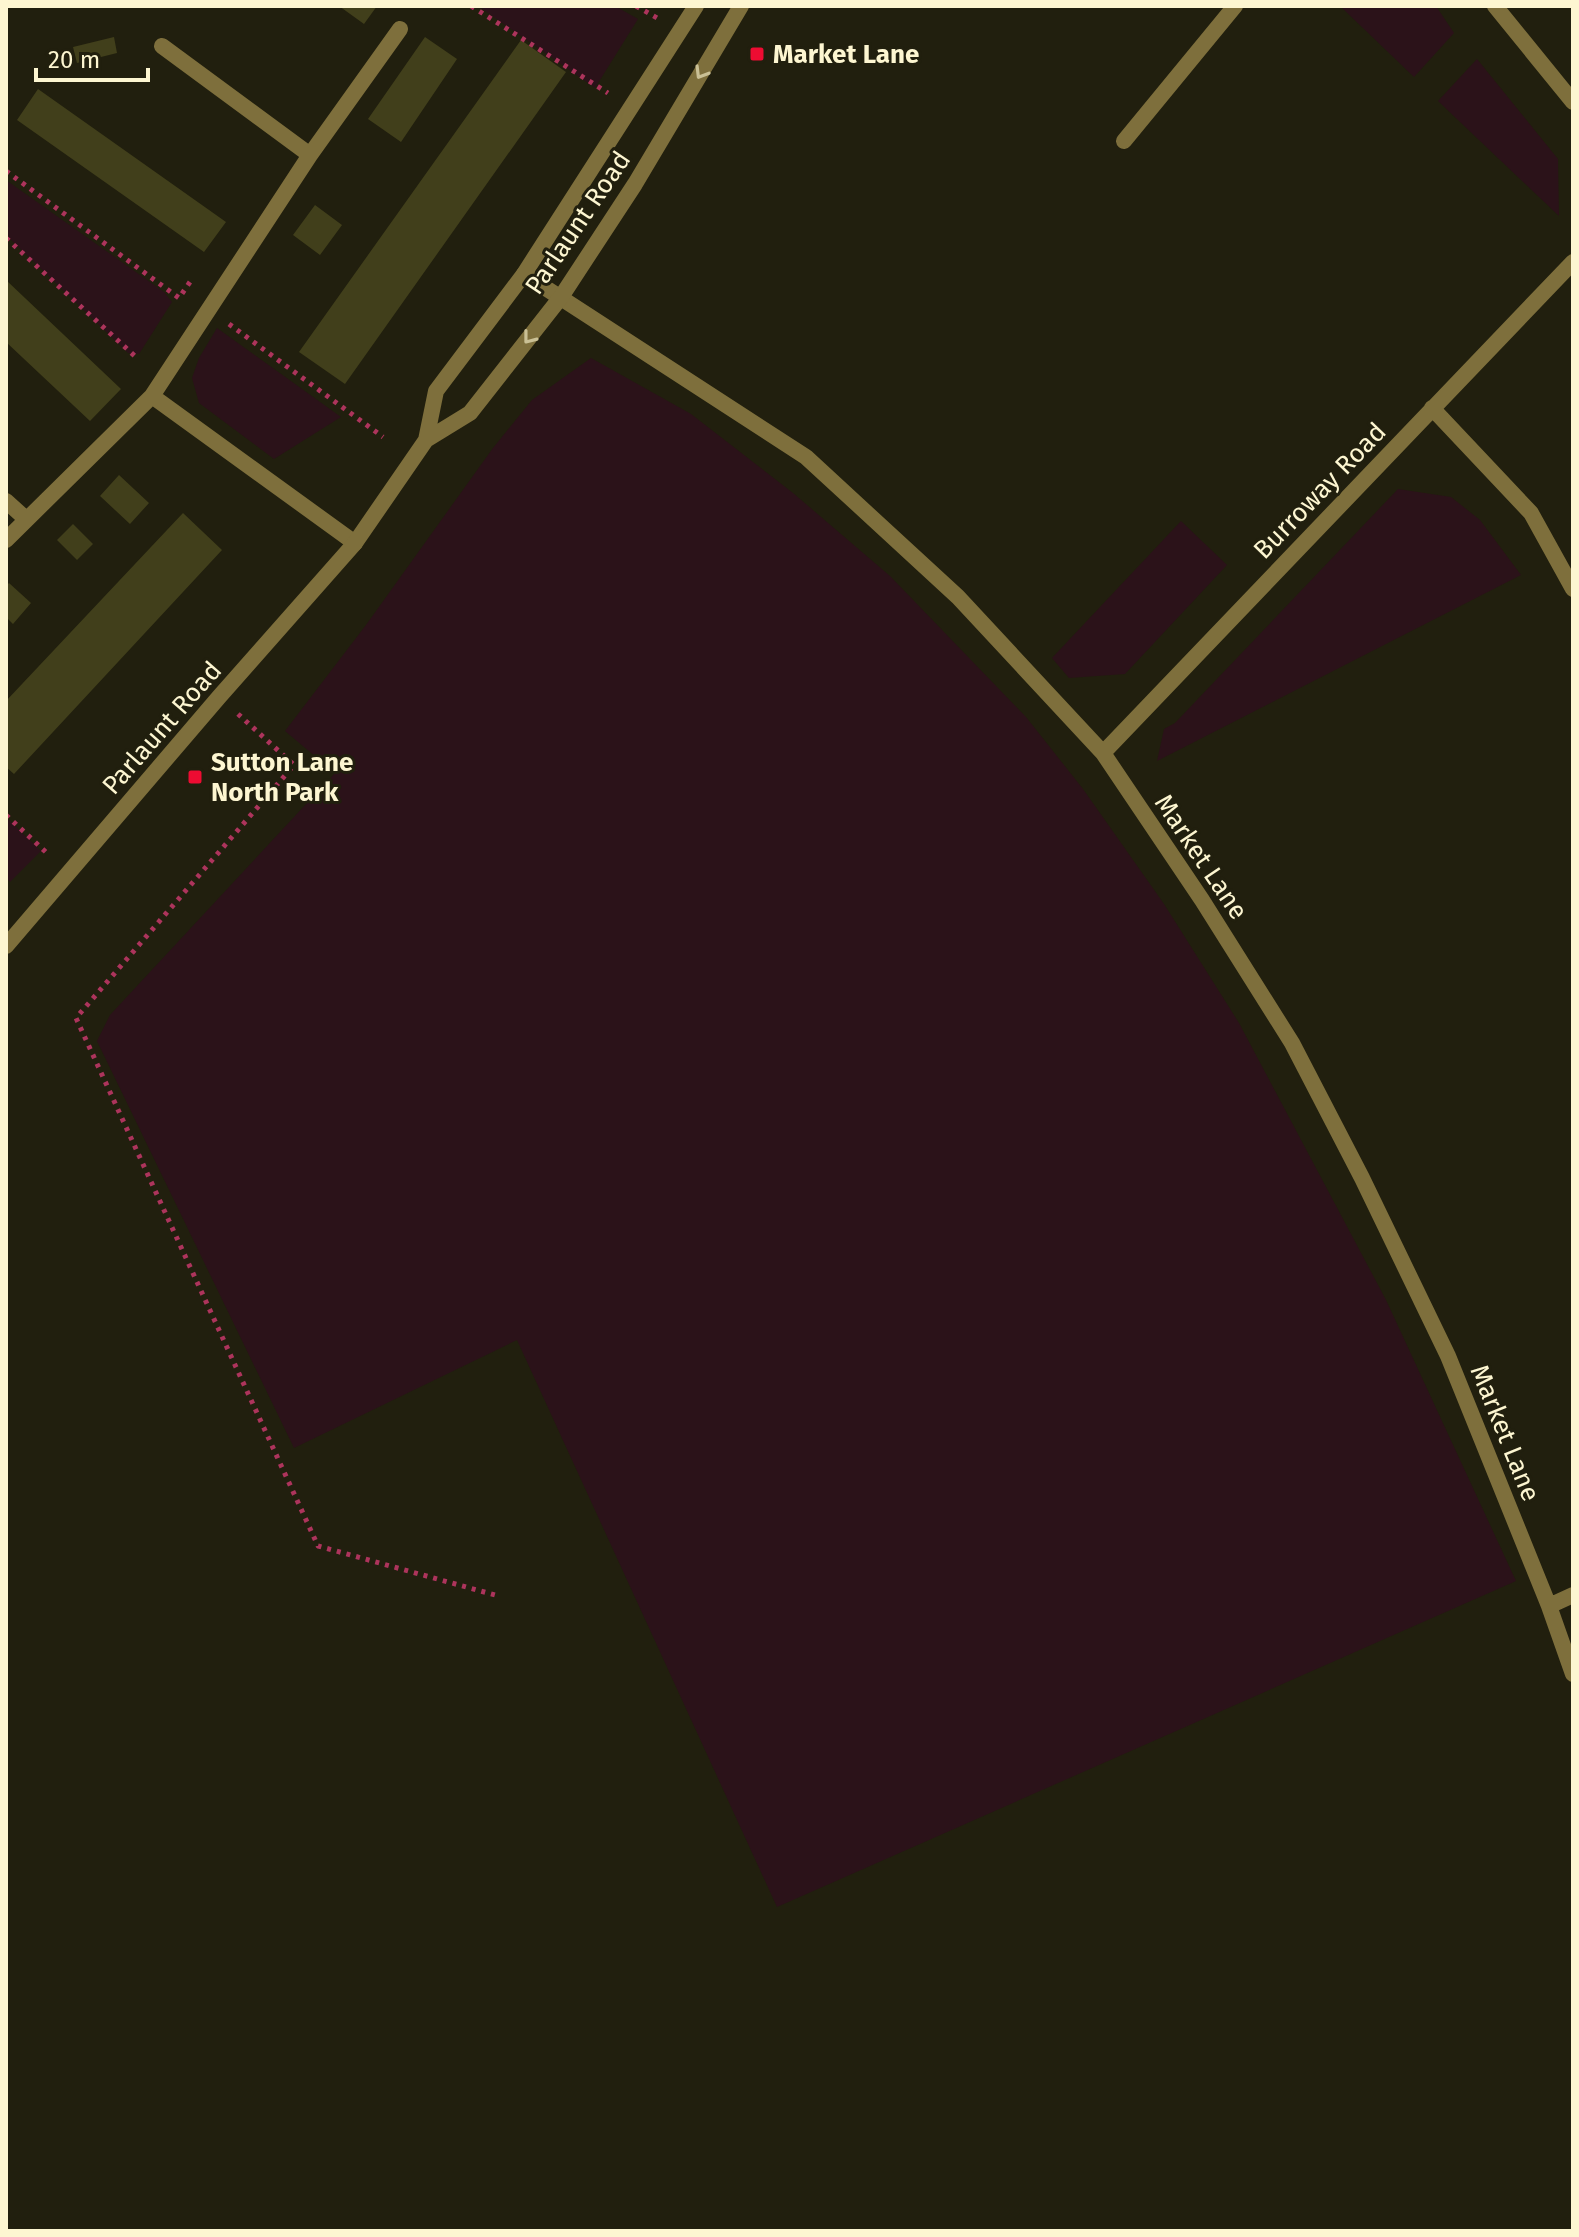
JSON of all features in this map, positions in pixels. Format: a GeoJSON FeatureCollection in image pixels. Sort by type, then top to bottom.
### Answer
{"type":"FeatureCollection","features":[{"type":"Feature","properties":{"kind":"street","name":"Parlaunt Road"},"geometry":{"type":"LineString","coordinates":[[6,946],[355,543],[426,440],[436,391],[524,274],[696,6]]}},
{"type":"Feature","properties":{"kind":"street","name":"Parlaunt Road"},"geometry":{"type":"LineString","coordinates":[[426,440],[470,413],[561,297],[635,184],[741,6]]}},
{"type":"Feature","properties":{"kind":"street"},"geometry":{"type":"LineString","coordinates":[[1124,141],[1235,6]]}},
{"type":"Feature","properties":{"kind":"street"},"geometry":{"type":"LineString","coordinates":[[1495,6],[1573,102]]}},
{"type":"Feature","properties":{"kind":"street"},"geometry":{"type":"LineString","coordinates":[[6,540],[152,396],[310,155],[400,29]]}},
{"type":"Feature","properties":{"kind":"street"},"geometry":{"type":"LineString","coordinates":[[162,46],[310,155]]}},
{"type":"Feature","properties":{"kind":"street","name":"Burroway Road"},"geometry":{"type":"LineString","coordinates":[[1103,753],[1573,262]]}},
{"type":"Feature","properties":{"kind":"street","name":"Market Lane"},"geometry":{"type":"LineString","coordinates":[[524,274],[806,457],[958,597],[1103,753],[1202,900],[1292,1043],[1362,1178],[1448,1356],[1549,1606],[1573,1674]]}},
{"type":"Feature","properties":{"kind":"street"},"geometry":{"type":"LineString","coordinates":[[152,396],[355,543]]}},
{"type":"Feature","properties":{"kind":"street"},"geometry":{"type":"LineString","coordinates":[[1432,408],[1531,513],[1573,589]]}},
{"type":"Feature","properties":{"kind":"street"},"geometry":{"type":"LineString","coordinates":[[6,501],[26,519]]}},
{"type":"Feature","properties":{"kind":"street"},"geometry":{"type":"LineString","coordinates":[[1549,1606],[1573,1595]]}},
{"type":"Feature","properties":{"kind":"path"},"geometry":{"type":"LineString","coordinates":[[471,6],[632,109]]}},
{"type":"Feature","properties":{"kind":"path"},"geometry":{"type":"LineString","coordinates":[[6,171],[179,298],[196,274]]}},
{"type":"Feature","properties":{"kind":"path"},"geometry":{"type":"LineString","coordinates":[[6,238],[137,358]]}},
{"type":"Feature","properties":{"kind":"path"},"geometry":{"type":"LineString","coordinates":[[208,310],[383,437]]}},
{"type":"Feature","properties":{"kind":"path"},"geometry":{"type":"LineString","coordinates":[[219,697],[294,765],[76,1018],[318,1546],[495,1595]]}},
{"type":"Feature","properties":{"kind":"path"},"geometry":{"type":"LineString","coordinates":[[6,815],[69,874]]}},
{"type":"Feature","properties":{"kind":"shaded area"},"geometry":{"type":"Polygon","coordinates":[[[478,6],[615,6],[638,19],[595,88],[478,6]]]}},
{"type":"Feature","properties":{"kind":"shaded area"},"geometry":{"type":"Polygon","coordinates":[[[1340,6],[1436,6],[1454,33],[1414,77],[1340,6]]]}},
{"type":"Feature","properties":{"kind":"shaded area"},"geometry":{"type":"Polygon","coordinates":[[[1477,59],[1558,159],[1559,216],[1438,101],[1477,59]]]}},
{"type":"Feature","properties":{"kind":"shaded area"},"geometry":{"type":"Polygon","coordinates":[[[6,180],[164,292],[172,302],[139,354],[128,353],[6,235],[6,180]]]}},
{"type":"Feature","properties":{"kind":"shaded area"},"geometry":{"type":"Polygon","coordinates":[[[217,328],[341,417],[274,459],[199,403],[192,378],[199,358],[217,328]]]}},
{"type":"Feature","properties":{"kind":"shaded area"},"geometry":{"type":"Polygon","coordinates":[[[591,358],[691,414],[793,493],[890,576],[1026,717],[1083,789],[1164,904],[1239,1023],[1386,1300],[1516,1581],[777,1907],[517,1340],[294,1448],[97,1041],[110,1015],[335,773],[285,731],[366,625],[493,448],[532,400],[591,358]]]}},
{"type":"Feature","properties":{"kind":"shaded area"},"geometry":{"type":"Polygon","coordinates":[[[1398,489],[1451,497],[1480,520],[1521,575],[1157,761],[1164,729],[1175,723],[1398,489]]]}},
{"type":"Feature","properties":{"kind":"shaded area"},"geometry":{"type":"Polygon","coordinates":[[[1181,521],[1227,565],[1125,674],[1069,678],[1052,658],[1181,521]]]}},
{"type":"Feature","properties":{"kind":"shaded area"},"geometry":{"type":"Polygon","coordinates":[[[6,817],[41,851],[10,882],[6,878],[6,817]]]}},
{"type":"Feature","properties":{"kind":"building"},"geometry":{"type":"Polygon","coordinates":[[[339,6],[377,6],[364,24],[339,6]]]}},
{"type":"Feature","properties":{"kind":"building"},"geometry":{"type":"Polygon","coordinates":[[[114,37],[117,53],[77,63],[73,47],[114,37]]]}},
{"type":"Feature","properties":{"kind":"building"},"geometry":{"type":"Polygon","coordinates":[[[425,37],[457,59],[401,142],[368,119],[425,37]]]}},
{"type":"Feature","properties":{"kind":"building"},"geometry":{"type":"Polygon","coordinates":[[[521,40],[566,72],[345,384],[299,352],[521,40]]]}},
{"type":"Feature","properties":{"kind":"building"},"geometry":{"type":"Polygon","coordinates":[[[38,89],[226,222],[204,252],[17,120],[38,89]]]}},
{"type":"Feature","properties":{"kind":"building"},"geometry":{"type":"Polygon","coordinates":[[[315,205],[342,225],[320,255],[293,235],[315,205]]]}},
{"type":"Feature","properties":{"kind":"building"},"geometry":{"type":"Polygon","coordinates":[[[6,280],[121,389],[90,421],[6,342],[6,280]]]}},
{"type":"Feature","properties":{"kind":"building"},"geometry":{"type":"Polygon","coordinates":[[[119,475],[149,503],[130,524],[100,496],[119,475]]]}},
{"type":"Feature","properties":{"kind":"building"},"geometry":{"type":"Polygon","coordinates":[[[183,513],[222,550],[14,774],[6,767],[6,701],[183,513]]]}},
{"type":"Feature","properties":{"kind":"building"},"geometry":{"type":"Polygon","coordinates":[[[73,524],[93,544],[77,560],[57,540],[73,524]]]}},
{"type":"Feature","properties":{"kind":"building"},"geometry":{"type":"Polygon","coordinates":[[[9,583],[31,603],[13,624],[6,617],[6,586],[9,583]]]}},
{"type":"Feature","properties":{"kind":"place","name":"Market Lane"},"geometry":{"type":"Point","coordinates":[757,54]}},
{"type":"Feature","properties":{"kind":"place","name":"Sutton Lane North Park"},"geometry":{"type":"Point","coordinates":[195,777]}}]}
